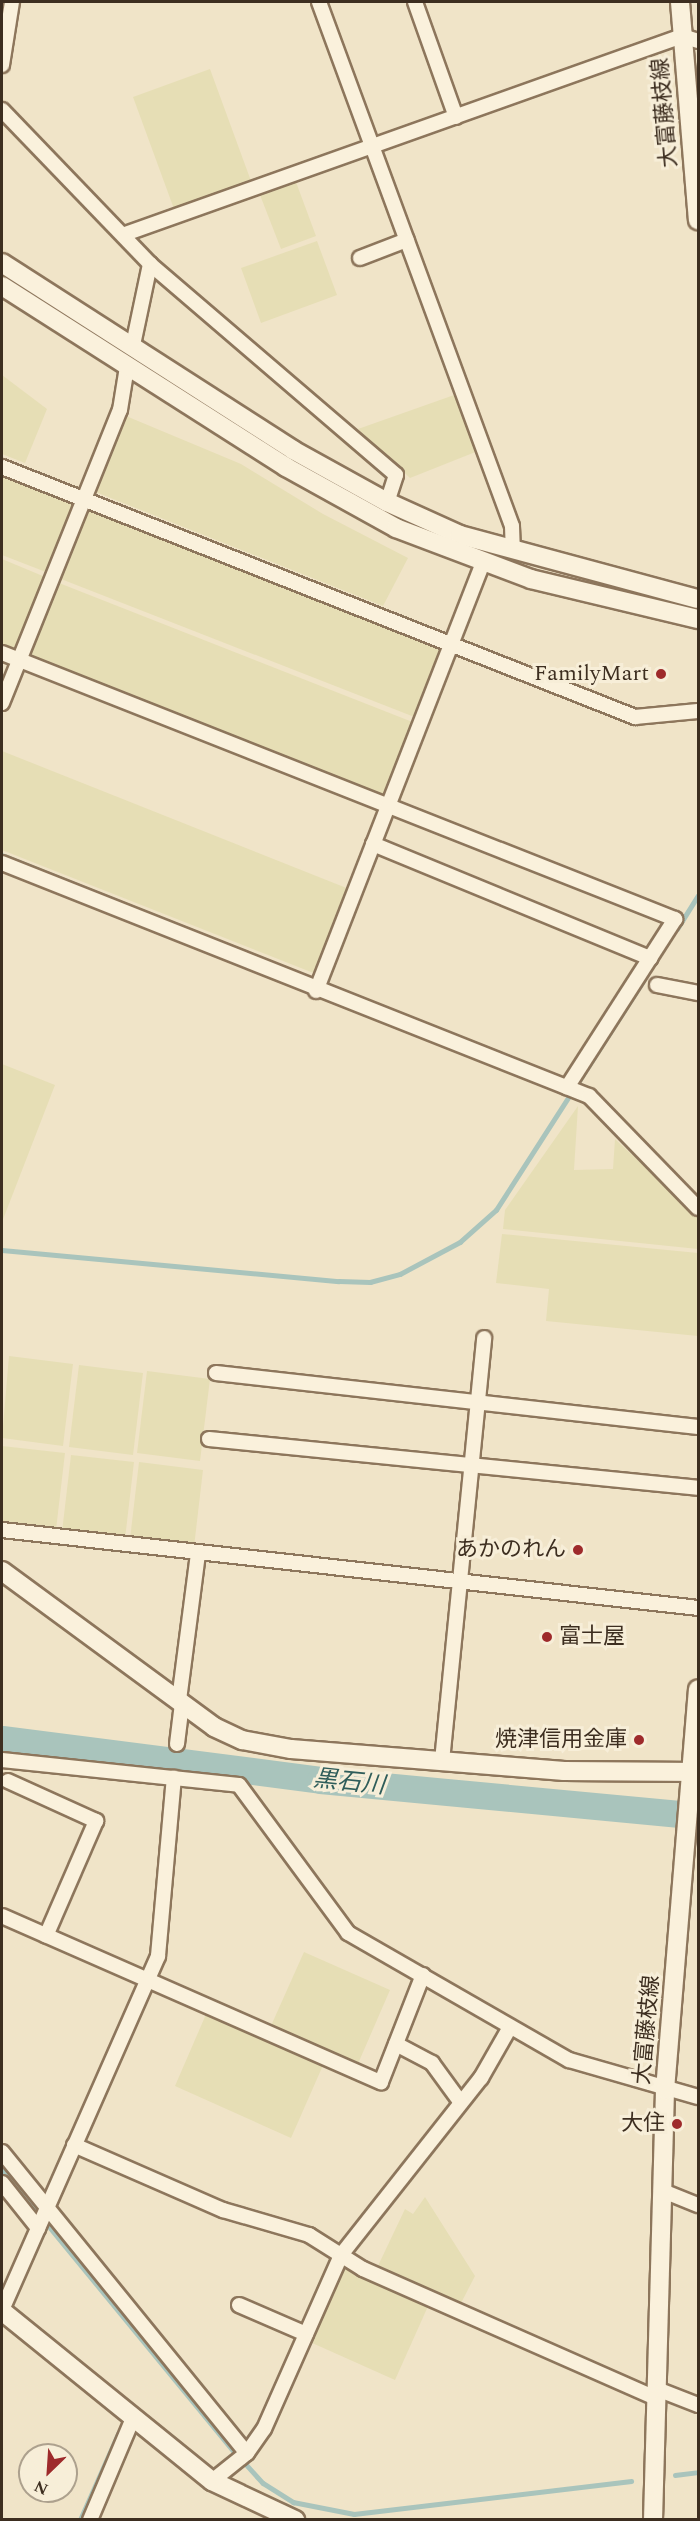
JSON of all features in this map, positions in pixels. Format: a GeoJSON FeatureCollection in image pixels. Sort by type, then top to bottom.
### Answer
{"type":"FeatureCollection","features":[{"type":"Feature","properties":{"kind":"street"},"geometry":{"type":"LineString","coordinates":[[2,65],[12,2]]}},
{"type":"Feature","properties":{"kind":"street"},"geometry":{"type":"LineString","coordinates":[[319,2],[512,526],[513,549]]}},
{"type":"Feature","properties":{"kind":"street"},"geometry":{"type":"LineString","coordinates":[[415,2],[456,117]]}},
{"type":"Feature","properties":{"kind":"street","name":"大富藤枝線"},"geometry":{"type":"LineString","coordinates":[[680,2],[690,39],[699,220]]}},
{"type":"Feature","properties":{"kind":"street"},"geometry":{"type":"LineString","coordinates":[[125,234],[456,117],[690,39]]}},
{"type":"Feature","properties":{"kind":"street"},"geometry":{"type":"LineString","coordinates":[[2,110],[125,234],[150,264],[396,475],[387,502]]}},
{"type":"Feature","properties":{"kind":"street"},"geometry":{"type":"LineString","coordinates":[[360,258],[407,240]]}},
{"type":"Feature","properties":{"kind":"street"},"geometry":{"type":"LineString","coordinates":[[2,263],[133,345],[293,450],[387,502],[460,535],[699,599]]}},
{"type":"Feature","properties":{"kind":"street"},"geometry":{"type":"LineString","coordinates":[[133,345],[150,264]]}},
{"type":"Feature","properties":{"kind":"street"},"geometry":{"type":"LineString","coordinates":[[2,286],[337,498],[483,563],[699,619]]}},
{"type":"Feature","properties":{"kind":"street"},"geometry":{"type":"LineString","coordinates":[[2,703],[120,410],[127,367]]}},
{"type":"Feature","properties":{"kind":"street"},"geometry":{"type":"LineString","coordinates":[[2,467],[453,643],[635,717],[699,711]]}},
{"type":"Feature","properties":{"kind":"street"},"geometry":{"type":"LineString","coordinates":[[316,991],[483,563]]}},
{"type":"Feature","properties":{"kind":"street"},"geometry":{"type":"LineString","coordinates":[[2,653],[675,919],[568,1088]]}},
{"type":"Feature","properties":{"kind":"street"},"geometry":{"type":"LineString","coordinates":[[373,844],[650,958]]}},
{"type":"Feature","properties":{"kind":"street"},"geometry":{"type":"LineString","coordinates":[[2,863],[316,991],[583,1093],[699,1208]]}},
{"type":"Feature","properties":{"kind":"street"},"geometry":{"type":"LineString","coordinates":[[657,985],[699,993]]}},
{"type":"Feature","properties":{"kind":"street"},"geometry":{"type":"LineString","coordinates":[[441,1761],[484,1338]]}},
{"type":"Feature","properties":{"kind":"street"},"geometry":{"type":"LineString","coordinates":[[216,1373],[699,1427]]}},
{"type":"Feature","properties":{"kind":"street"},"geometry":{"type":"LineString","coordinates":[[210,1439],[699,1488]]}},
{"type":"Feature","properties":{"kind":"street"},"geometry":{"type":"LineString","coordinates":[[2,1530],[699,1608]]}},
{"type":"Feature","properties":{"kind":"street"},"geometry":{"type":"LineString","coordinates":[[177,1744],[198,1553]]}},
{"type":"Feature","properties":{"kind":"street"},"geometry":{"type":"LineString","coordinates":[[2,1571],[181,1702],[242,1740],[441,1761],[564,1771],[695,1772]]}},
{"type":"Feature","properties":{"kind":"street","name":"大富藤枝線"},"geometry":{"type":"LineString","coordinates":[[653,2520],[665,2090],[691,1838],[690,1791],[695,1772],[699,1689]]}},
{"type":"Feature","properties":{"kind":"street"},"geometry":{"type":"LineString","coordinates":[[2,1760],[239,1785],[348,1933],[423,1975],[509,2029],[569,2060],[665,2090],[699,2097]]}},
{"type":"Feature","properties":{"kind":"street"},"geometry":{"type":"LineString","coordinates":[[174,1778],[158,1956],[2,2311],[34,2332],[133,2418],[212,2481],[295,2520]]}},
{"type":"Feature","properties":{"kind":"street"},"geometry":{"type":"LineString","coordinates":[[8,1781],[96,1821],[46,1936]]}},
{"type":"Feature","properties":{"kind":"street"},"geometry":{"type":"LineString","coordinates":[[2,1916],[381,2082],[423,1975]]}},
{"type":"Feature","properties":{"kind":"street"},"geometry":{"type":"LineString","coordinates":[[212,2481],[243,2456],[264,2429],[341,2254],[459,2100],[481,2078],[509,2029]]}},
{"type":"Feature","properties":{"kind":"street"},"geometry":{"type":"LineString","coordinates":[[396,2044],[432,2063],[459,2100]]}},
{"type":"Feature","properties":{"kind":"street"},"geometry":{"type":"LineString","coordinates":[[74,2145],[223,2210],[309,2235],[341,2254],[657,2394],[699,2405]]}},
{"type":"Feature","properties":{"kind":"street"},"geometry":{"type":"LineString","coordinates":[[2,2152],[42,2217],[243,2456]]}},
{"type":"Feature","properties":{"kind":"street"},"geometry":{"type":"LineString","coordinates":[[2,2183],[42,2217]]}},
{"type":"Feature","properties":{"kind":"street"},"geometry":{"type":"LineString","coordinates":[[663,2191],[699,2205]]}},
{"type":"Feature","properties":{"kind":"street"},"geometry":{"type":"LineString","coordinates":[[239,2305],[306,2334]]}},
{"type":"Feature","properties":{"kind":"street"},"geometry":{"type":"LineString","coordinates":[[90,2520],[133,2418]]}},
{"type":"Feature","properties":{"kind":"shaded area"},"geometry":{"type":"Polygon","coordinates":[[[210,69],[251,181],[174,209],[133,97],[210,69]]]}},
{"type":"Feature","properties":{"kind":"shaded area"},"geometry":{"type":"Polygon","coordinates":[[[296,182],[316,236],[281,249],[260,195],[296,182]]]}},
{"type":"Feature","properties":{"kind":"shaded area"},"geometry":{"type":"Polygon","coordinates":[[[317,241],[337,295],[261,323],[241,268],[317,241]]]}},
{"type":"Feature","properties":{"kind":"shaded area"},"geometry":{"type":"Polygon","coordinates":[[[2,375],[47,409],[25,463],[2,454],[2,375]]]}},
{"type":"Feature","properties":{"kind":"shaded area"},"geometry":{"type":"Polygon","coordinates":[[[457,394],[478,451],[410,478],[358,429],[457,394]]]}},
{"type":"Feature","properties":{"kind":"shaded area"},"geometry":{"type":"Polygon","coordinates":[[[126,416],[241,464],[323,514],[408,558],[383,606],[93,491],[126,416]]]}},
{"type":"Feature","properties":{"kind":"shaded area"},"geometry":{"type":"Polygon","coordinates":[[[2,473],[79,503],[51,574],[2,555],[2,473]]]}},
{"type":"Feature","properties":{"kind":"shaded area"},"geometry":{"type":"Polygon","coordinates":[[[94,509],[441,646],[444,653],[417,718],[61,579],[87,511],[94,509]]]}},
{"type":"Feature","properties":{"kind":"shaded area"},"geometry":{"type":"Polygon","coordinates":[[[2,559],[50,579],[19,655],[2,648],[2,559]]]}},
{"type":"Feature","properties":{"kind":"shaded area"},"geometry":{"type":"Polygon","coordinates":[[[59,583],[415,723],[385,800],[29,659],[59,583]]]}},
{"type":"Feature","properties":{"kind":"shaded area"},"geometry":{"type":"Polygon","coordinates":[[[2,751],[349,889],[316,974],[2,850],[2,751]]]}},
{"type":"Feature","properties":{"kind":"shaded area"},"geometry":{"type":"Polygon","coordinates":[[[2,1064],[55,1085],[2,1222],[2,1064]]]}},
{"type":"Feature","properties":{"kind":"shaded area"},"geometry":{"type":"Polygon","coordinates":[[[578,1106],[574,1170],[613,1169],[615,1139],[698,1216],[698,1249],[503,1229],[505,1210],[578,1106]]]}},
{"type":"Feature","properties":{"kind":"shaded area"},"geometry":{"type":"Polygon","coordinates":[[[502,1234],[698,1253],[698,1336],[546,1321],[549,1289],[496,1283],[502,1234]]]}},
{"type":"Feature","properties":{"kind":"shaded area"},"geometry":{"type":"Polygon","coordinates":[[[9,1356],[73,1364],[63,1446],[2,1438],[9,1356]]]}},
{"type":"Feature","properties":{"kind":"shaded area"},"geometry":{"type":"Polygon","coordinates":[[[79,1365],[143,1373],[133,1455],[69,1447],[79,1365]]]}},
{"type":"Feature","properties":{"kind":"shaded area"},"geometry":{"type":"Polygon","coordinates":[[[147,1371],[210,1379],[200,1461],[137,1453],[147,1371]]]}},
{"type":"Feature","properties":{"kind":"shaded area"},"geometry":{"type":"Polygon","coordinates":[[[2,1446],[65,1453],[56,1530],[2,1524],[2,1446]]]}},
{"type":"Feature","properties":{"kind":"shaded area"},"geometry":{"type":"Polygon","coordinates":[[[71,1455],[134,1462],[125,1539],[62,1532],[71,1455]]]}},
{"type":"Feature","properties":{"kind":"shaded area"},"geometry":{"type":"Polygon","coordinates":[[[139,1462],[203,1470],[194,1547],[130,1539],[139,1462]]]}},
{"type":"Feature","properties":{"kind":"shaded area"},"geometry":{"type":"Polygon","coordinates":[[[304,1952],[390,1990],[357,2066],[270,2028],[304,1952]]]}},
{"type":"Feature","properties":{"kind":"shaded area"},"geometry":{"type":"Polygon","coordinates":[[[207,2012],[324,2063],[291,2138],[175,2086],[207,2012]]]}},
{"type":"Feature","properties":{"kind":"shaded area"},"geometry":{"type":"Polygon","coordinates":[[[425,2197],[475,2276],[459,2307],[376,2270],[405,2209],[413,2214],[425,2197]]]}},
{"type":"Feature","properties":{"kind":"shaded area"},"geometry":{"type":"Polygon","coordinates":[[[344,2266],[429,2304],[395,2380],[310,2342],[344,2266]]]}},
{"type":"Feature","properties":{"kind":"waterway"},"geometry":{"type":"LineString","coordinates":[[2,855],[274,964]]}},
{"type":"Feature","properties":{"kind":"waterway"},"geometry":{"type":"LineString","coordinates":[[677,929],[698,896]]}},
{"type":"Feature","properties":{"kind":"waterway"},"geometry":{"type":"LineString","coordinates":[[2,1250],[339,1281],[370,1282],[400,1274],[460,1242],[496,1210],[643,981]]}},
{"type":"Feature","properties":{"kind":"waterway","name":"黒石川"},"geometry":{"type":"LineString","coordinates":[[2,1739],[320,1780],[698,1816]]}},
{"type":"Feature","properties":{"kind":"waterway"},"geometry":{"type":"LineString","coordinates":[[2,2169],[234,2451],[263,2483],[293,2502],[354,2514],[631,2481]]}},
{"type":"Feature","properties":{"kind":"waterway"},"geometry":{"type":"LineString","coordinates":[[80,2520],[118,2434]]}},
{"type":"Feature","properties":{"kind":"waterway"},"geometry":{"type":"LineString","coordinates":[[675,2475],[698,2472]]}},
{"type":"Feature","properties":{"kind":"place","name":"FamilyMart"},"geometry":{"type":"Point","coordinates":[661,674]}},
{"type":"Feature","properties":{"kind":"place","name":"あかのれん"},"geometry":{"type":"Point","coordinates":[578,1550]}},
{"type":"Feature","properties":{"kind":"place","name":"富士屋"},"geometry":{"type":"Point","coordinates":[547,1637]}},
{"type":"Feature","properties":{"kind":"place","name":"焼津信用金庫"},"geometry":{"type":"Point","coordinates":[639,1740]}},
{"type":"Feature","properties":{"kind":"place","name":"大住"},"geometry":{"type":"Point","coordinates":[677,2124]}}]}
